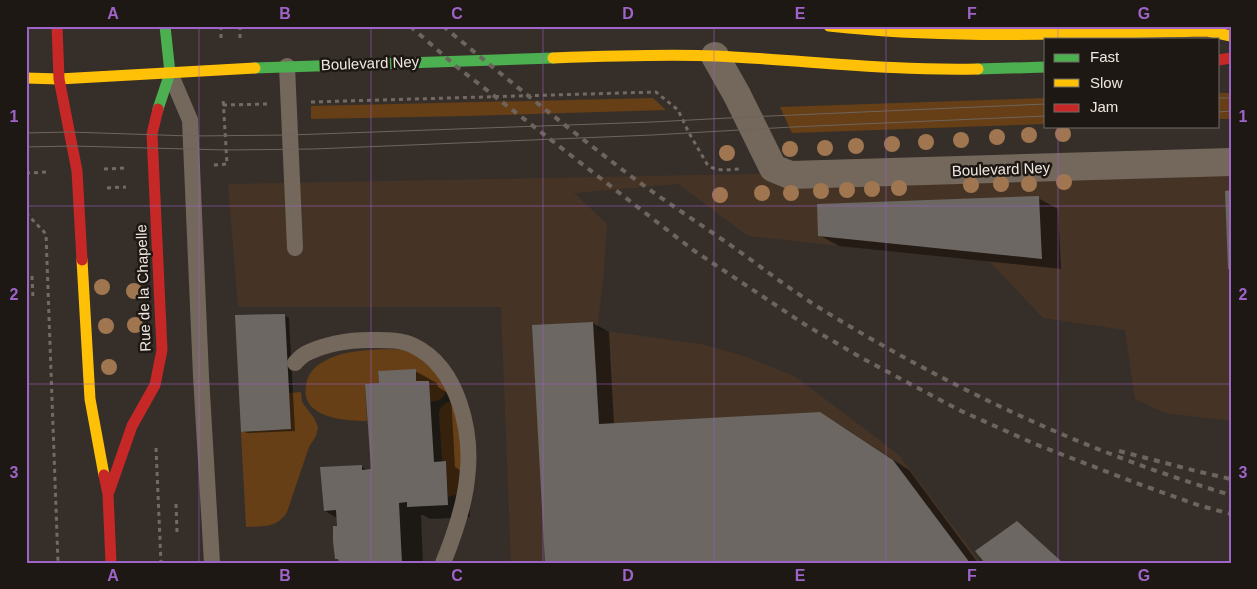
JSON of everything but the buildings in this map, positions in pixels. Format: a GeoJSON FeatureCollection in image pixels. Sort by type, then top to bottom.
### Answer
{"type":"FeatureCollection","features":[{"type":"Feature","properties":{"kind":"main road","name":"Rue de la Chapelle"},"geometry":{"type":"LineString","coordinates":[[58,26],[59,79],[77,171],[90,399],[108,494],[111,563]]}},
{"type":"Feature","properties":{"kind":"main road"},"geometry":{"type":"LineString","coordinates":[[165,26],[170,73]]}},
{"type":"Feature","properties":{"kind":"main road"},"geometry":{"type":"LineString","coordinates":[[829,26],[875,31],[992,35],[1207,31],[1231,36]]}},
{"type":"Feature","properties":{"kind":"main road","name":"Boulevard Ney"},"geometry":{"type":"LineString","coordinates":[[26,78],[59,79],[287,66],[648,55],[715,56],[960,69],[1044,67]]}},
{"type":"Feature","properties":{"kind":"main road","name":"Rue de la Chapelle"},"geometry":{"type":"LineString","coordinates":[[108,494],[132,426],[155,385],[162,350],[152,134],[170,73]]}},
{"type":"Feature","properties":{"kind":"street"},"geometry":{"type":"LineString","coordinates":[[715,56],[737,95],[773,168]]}},
{"type":"Feature","properties":{"kind":"street","name":"Boulevard Ney"},"geometry":{"type":"LineString","coordinates":[[773,168],[790,175],[1231,162]]}},
{"type":"Feature","properties":{"kind":"lane"},"geometry":{"type":"LineString","coordinates":[[287,66],[295,248]]}},
{"type":"Feature","properties":{"kind":"lane"},"geometry":{"type":"LineString","coordinates":[[170,73],[190,120],[201,376],[212,563]]}},
{"type":"Feature","properties":{"kind":"lane"},"geometry":{"type":"LineString","coordinates":[[295,363],[305,354],[336,343],[364,340],[393,340],[413,346],[433,358],[450,381],[461,407],[468,442],[468,478],[461,513],[443,563]]}},
{"type":"Feature","properties":{"kind":"path"},"geometry":{"type":"LineString","coordinates":[[308,102],[656,92],[678,110],[689,133],[711,168],[716,170],[773,168]]}},
{"type":"Feature","properties":{"kind":"path"},"geometry":{"type":"LineString","coordinates":[[227,164],[223,105],[277,103]]}},
{"type":"Feature","properties":{"kind":"path"},"geometry":{"type":"LineString","coordinates":[[100,169],[130,168]]}},
{"type":"Feature","properties":{"kind":"path"},"geometry":{"type":"LineString","coordinates":[[26,173],[52,172]]}},
{"type":"Feature","properties":{"kind":"path"},"geometry":{"type":"LineString","coordinates":[[101,188],[130,186]]}},
{"type":"Feature","properties":{"kind":"path"},"geometry":{"type":"LineString","coordinates":[[26,213],[46,234],[58,563]]}},
{"type":"Feature","properties":{"kind":"path"},"geometry":{"type":"LineString","coordinates":[[32,276],[33,299]]}},
{"type":"Feature","properties":{"kind":"path"},"geometry":{"type":"LineString","coordinates":[[155,443],[161,563]]}},
{"type":"Feature","properties":{"kind":"path"},"geometry":{"type":"LineString","coordinates":[[176,504],[177,532]]}},
{"type":"Feature","properties":{"kind":"shaded area"},"geometry":{"type":"Polygon","coordinates":[[[1220,93],[1231,93],[1231,119],[1220,119],[1220,93]]]}},
{"type":"Feature","properties":{"kind":"shaded area"},"geometry":{"type":"Polygon","coordinates":[[[653,98],[666,110],[311,119],[311,106],[653,98]]]}},
{"type":"Feature","properties":{"kind":"shaded area"},"geometry":{"type":"Polygon","coordinates":[[[1044,98],[1044,124],[792,133],[780,107],[1044,98]]]}},
{"type":"Feature","properties":{"kind":"shaded area"},"geometry":{"type":"Polygon","coordinates":[[[1231,165],[1231,421],[1165,413],[1135,399],[1125,330],[1043,318],[990,262],[748,236],[678,184],[574,193],[607,224],[597,330],[701,344],[744,356],[796,377],[898,454],[981,563],[511,563],[501,307],[238,307],[228,184],[1231,165]]]}},
{"type":"Feature","properties":{"kind":"shaded area"},"geometry":{"type":"Polygon","coordinates":[[[391,349],[413,353],[432,368],[446,390],[443,397],[430,402],[416,381],[415,370],[378,372],[379,383],[365,385],[367,421],[326,416],[310,405],[306,397],[306,386],[309,375],[316,366],[331,358],[347,353],[391,349]]]}},
{"type":"Feature","properties":{"kind":"shaded area"},"geometry":{"type":"Polygon","coordinates":[[[301,392],[302,402],[318,427],[316,436],[309,447],[287,512],[274,524],[246,527],[241,432],[291,429],[289,393],[301,392]]]}},
{"type":"Feature","properties":{"kind":"shaded area"},"geometry":{"type":"Polygon","coordinates":[[[451,402],[463,435],[458,494],[448,497],[446,461],[442,461],[439,412],[442,406],[451,402]]]}},
{"type":"Feature","properties":{"kind":"tram line"},"geometry":{"type":"LineString","coordinates":[[1220,98],[1231,98]]}},
{"type":"Feature","properties":{"kind":"tram line"},"geometry":{"type":"LineString","coordinates":[[26,133],[69,132],[191,136],[290,135],[652,122],[1044,104]]}},
{"type":"Feature","properties":{"kind":"tram line"},"geometry":{"type":"LineString","coordinates":[[1220,112],[1231,111]]}},
{"type":"Feature","properties":{"kind":"tram line"},"geometry":{"type":"LineString","coordinates":[[26,147],[72,146],[226,150],[314,149],[1044,116]]}},
{"type":"Feature","properties":{"kind":"railway"},"geometry":{"type":"LineString","coordinates":[[410,26],[457,67],[693,250],[804,324],[860,357],[959,410],[1035,444],[1136,483],[1201,506],[1231,514]]}},
{"type":"Feature","properties":{"kind":"railway"},"geometry":{"type":"LineString","coordinates":[[443,26],[534,101],[628,174],[818,307],[916,364],[1018,415],[1123,459],[1231,495]]}},
{"type":"Feature","properties":{"kind":"railway"},"geometry":{"type":"LineString","coordinates":[[1119,451],[1231,479]]}},
{"type":"Feature","properties":{"kind":"traffic: fast"},"geometry":{"type":"LineString","coordinates":[[158,109],[170,73],[165,26]]}},
{"type":"Feature","properties":{"kind":"traffic: fast"},"geometry":{"type":"LineString","coordinates":[[255,68],[553,58]]}},
{"type":"Feature","properties":{"kind":"traffic: fast"},"geometry":{"type":"LineString","coordinates":[[978,69],[1044,67]]}},
{"type":"Feature","properties":{"kind":"traffic: slow"},"geometry":{"type":"LineString","coordinates":[[829,26],[923,33],[1065,34],[1207,31],[1231,36]]}},
{"type":"Feature","properties":{"kind":"traffic: slow"},"geometry":{"type":"LineString","coordinates":[[553,58],[696,55],[880,67],[978,69]]}},
{"type":"Feature","properties":{"kind":"traffic: slow"},"geometry":{"type":"LineString","coordinates":[[26,78],[59,79],[255,68]]}},
{"type":"Feature","properties":{"kind":"traffic: slow"},"geometry":{"type":"LineString","coordinates":[[82,260],[90,399],[104,475]]}},
{"type":"Feature","properties":{"kind":"traffic: jam"},"geometry":{"type":"LineString","coordinates":[[57,26],[59,79],[77,171],[82,260]]}},
{"type":"Feature","properties":{"kind":"traffic: jam"},"geometry":{"type":"LineString","coordinates":[[1220,60],[1231,58]]}},
{"type":"Feature","properties":{"kind":"traffic: jam"},"geometry":{"type":"LineString","coordinates":[[109,492],[132,426],[155,385],[162,350],[152,134],[158,109]]}},
{"type":"Feature","properties":{"kind":"traffic: jam"},"geometry":{"type":"LineString","coordinates":[[104,475],[108,494],[111,563]]}}]}
